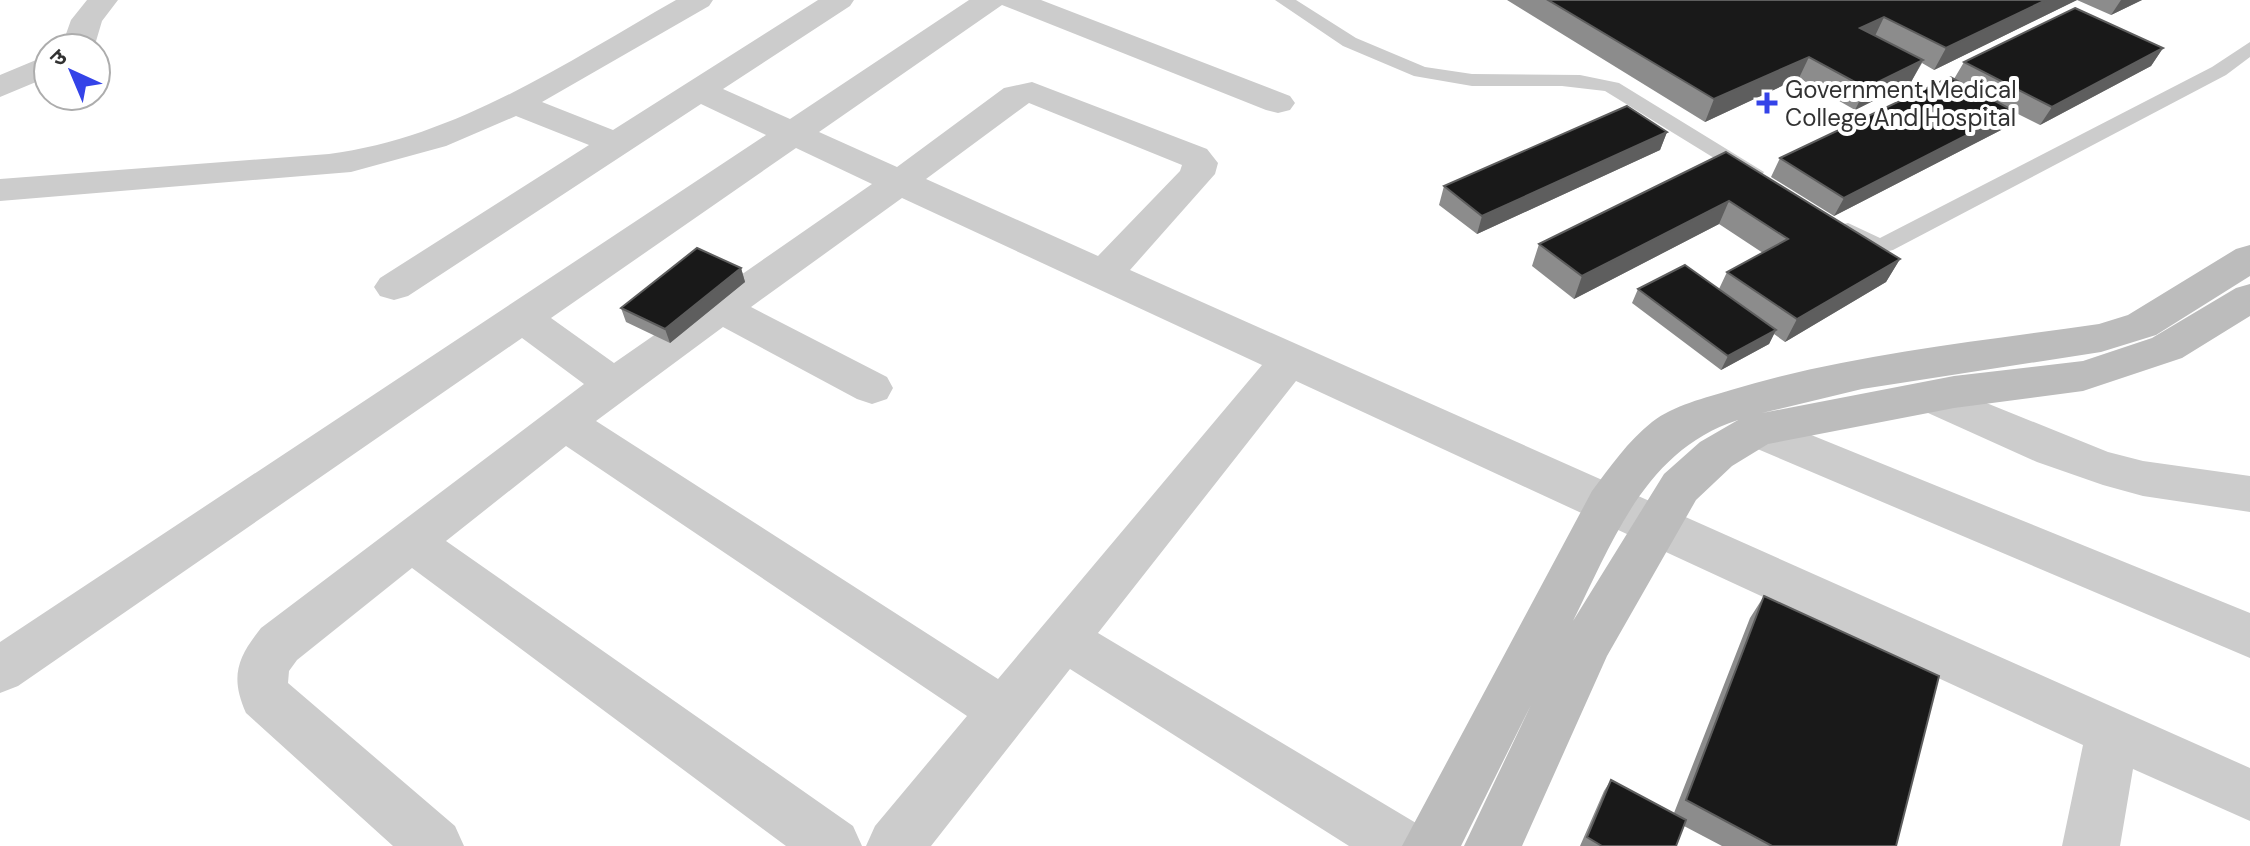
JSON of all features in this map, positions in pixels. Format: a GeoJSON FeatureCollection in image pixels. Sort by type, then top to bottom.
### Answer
{"type":"FeatureCollection","features":[{"type":"Feature","properties":{"kind":"main road"},"geometry":{"type":"LineString","coordinates":[[1431,846],[1608,504],[1640,462],[1669,433],[1706,414],[1770,394],[1862,374],[2101,338],[2142,325],[2250,258]]}},
{"type":"Feature","properties":{"kind":"main road"},"geometry":{"type":"LineString","coordinates":[[1493,846],[1586,645],[1680,487],[1716,454],[1757,430],[1932,397],[2083,376],[2167,348],[2250,298]]}},
{"type":"Feature","properties":{"kind":"street"},"geometry":{"type":"LineString","coordinates":[[84,32],[87,20],[103,0]]}},
{"type":"Feature","properties":{"kind":"street"},"geometry":{"type":"LineString","coordinates":[[0,190],[390,154],[429,141],[514,103],[698,0]]}},
{"type":"Feature","properties":{"kind":"street"},"geometry":{"type":"LineString","coordinates":[[394,287],[839,0]]}},
{"type":"Feature","properties":{"kind":"street"},"geometry":{"type":"LineString","coordinates":[[0,670],[790,132],[990,0]]}},
{"type":"Feature","properties":{"kind":"street"},"geometry":{"type":"LineString","coordinates":[[1014,0],[1278,103]]}},
{"type":"Feature","properties":{"kind":"street"},"geometry":{"type":"LineString","coordinates":[[0,87],[32,72]]}},
{"type":"Feature","properties":{"kind":"street"},"geometry":{"type":"LineString","coordinates":[[699,91],[1291,358],[2112,735],[2250,795]]}},
{"type":"Feature","properties":{"kind":"street"},"geometry":{"type":"LineString","coordinates":[[435,846],[265,696],[259,680],[264,663],[279,644],[614,384],[1023,92],[1032,92],[1194,157],[1200,163],[1197,174],[1104,274]]}},
{"type":"Feature","properties":{"kind":"street"},"geometry":{"type":"LineString","coordinates":[[514,103],[617,144]]}},
{"type":"Feature","properties":{"kind":"street"},"geometry":{"type":"LineString","coordinates":[[722,309],[872,388]]}},
{"type":"Feature","properties":{"kind":"street"},"geometry":{"type":"LineString","coordinates":[[521,317],[614,384]]}},
{"type":"Feature","properties":{"kind":"street"},"geometry":{"type":"LineString","coordinates":[[895,846],[1291,358]]}},
{"type":"Feature","properties":{"kind":"street"},"geometry":{"type":"LineString","coordinates":[[1932,397],[2091,464],[2129,476],[2250,494]]}},
{"type":"Feature","properties":{"kind":"street"},"geometry":{"type":"LineString","coordinates":[[565,423],[1004,712]]}},
{"type":"Feature","properties":{"kind":"street"},"geometry":{"type":"LineString","coordinates":[[1757,430],[2250,636]]}},
{"type":"Feature","properties":{"kind":"street"},"geometry":{"type":"LineString","coordinates":[[412,542],[833,846]]}},
{"type":"Feature","properties":{"kind":"street"},"geometry":{"type":"LineString","coordinates":[[1065,639],[1401,846]]}},
{"type":"Feature","properties":{"kind":"street"},"geometry":{"type":"LineString","coordinates":[[2091,846],[2112,735]]}},
{"type":"Feature","properties":{"kind":"lane"},"geometry":{"type":"LineString","coordinates":[[1284,0],[1330,32],[1366,51],[1395,65],[1431,76],[1582,82],[1613,88],[1771,183]]}},
{"type":"Feature","properties":{"kind":"lane"},"geometry":{"type":"LineString","coordinates":[[1837,223],[1876,246],[1885,245],[2219,71],[2250,48]]}},
{"type":"Feature","properties":{"kind":"building"},"geometry":{"type":"Polygon","coordinates":[[[1548,0],[2046,0],[1946,48],[1884,17],[1860,28],[1923,60],[1866,88],[1809,57],[1714,99],[1548,0]]]}},
{"type":"Feature","properties":{"kind":"building"},"geometry":{"type":"Polygon","coordinates":[[[2075,8],[2163,48],[2052,107],[1964,62],[2075,8]]]}},
{"type":"Feature","properties":{"kind":"building"},"geometry":{"type":"Polygon","coordinates":[[[1950,77],[2014,111],[1844,198],[1780,158],[1950,77]]]}},
{"type":"Feature","properties":{"kind":"building"},"geometry":{"type":"Polygon","coordinates":[[[1627,106],[1667,132],[1482,216],[1444,186],[1627,106]]]}},
{"type":"Feature","properties":{"kind":"building"},"geometry":{"type":"Polygon","coordinates":[[[1726,152],[1900,259],[1797,319],[1727,272],[1788,239],[1729,201],[1582,276],[1539,244],[1726,152]]]}},
{"type":"Feature","properties":{"kind":"building"},"geometry":{"type":"Polygon","coordinates":[[[697,248],[741,268],[665,329],[621,308],[697,248]]]}},
{"type":"Feature","properties":{"kind":"building"},"geometry":{"type":"Polygon","coordinates":[[[1685,265],[1776,330],[1728,356],[1638,289],[1685,265]]]}},
{"type":"Feature","properties":{"kind":"building"},"geometry":{"type":"Polygon","coordinates":[[[1764,596],[1939,676],[1896,846],[1772,846],[1686,800],[1764,596]]]}},
{"type":"Feature","properties":{"kind":"building"},"geometry":{"type":"Polygon","coordinates":[[[1611,780],[1686,820],[1676,846],[1602,846],[1587,837],[1611,780]]]}},
{"type":"Feature","properties":{"kind":"place","name":"Government Medical College And Hospital"},"geometry":{"type":"Point","coordinates":[1767,103]}}]}
